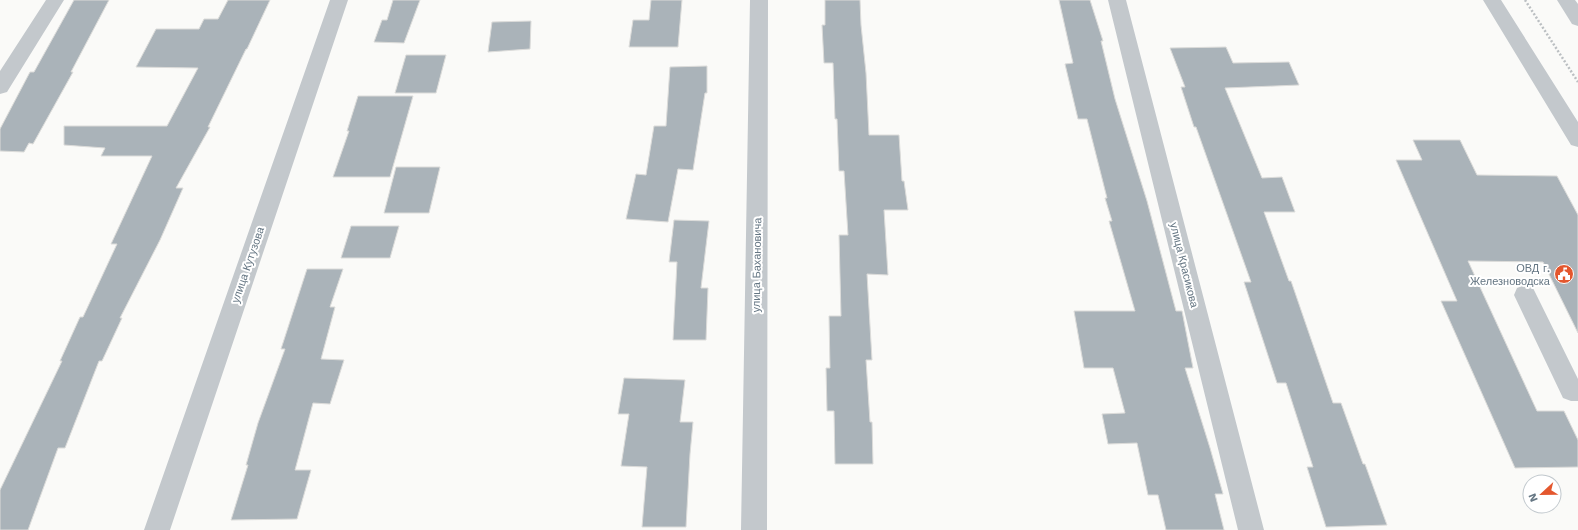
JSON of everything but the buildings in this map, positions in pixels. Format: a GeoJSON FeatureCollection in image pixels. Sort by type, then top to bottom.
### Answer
{"type":"FeatureCollection","features":[{"type":"Feature","properties":{"kind":"street"},"geometry":{"type":"LineString","coordinates":[[0,87],[55,0]]}},
{"type":"Feature","properties":{"kind":"street","name":"улица Кутузова"},"geometry":{"type":"LineString","coordinates":[[157,530],[339,0]]}},
{"type":"Feature","properties":{"kind":"street","name":"улица Бахановича"},"geometry":{"type":"LineString","coordinates":[[754,530],[759,0]]}},
{"type":"Feature","properties":{"kind":"street","name":"улица Красикова"},"geometry":{"type":"LineString","coordinates":[[1117,0],[1251,530]]}},
{"type":"Feature","properties":{"kind":"street"},"geometry":{"type":"LineString","coordinates":[[1492,0],[1578,139]]}},
{"type":"Feature","properties":{"kind":"street"},"geometry":{"type":"LineString","coordinates":[[1566,0],[1578,19]]}},
{"type":"Feature","properties":{"kind":"street"},"geometry":{"type":"LineString","coordinates":[[1525,295],[1571,390],[1578,390]]}},
{"type":"Feature","properties":{"kind":"path"},"geometry":{"type":"LineString","coordinates":[[1525,0],[1578,82]]}},
{"type":"Feature","properties":{"kind":"place","name":"ОВД г. Железноводска"},"geometry":{"type":"Point","coordinates":[1564,274]}}]}
